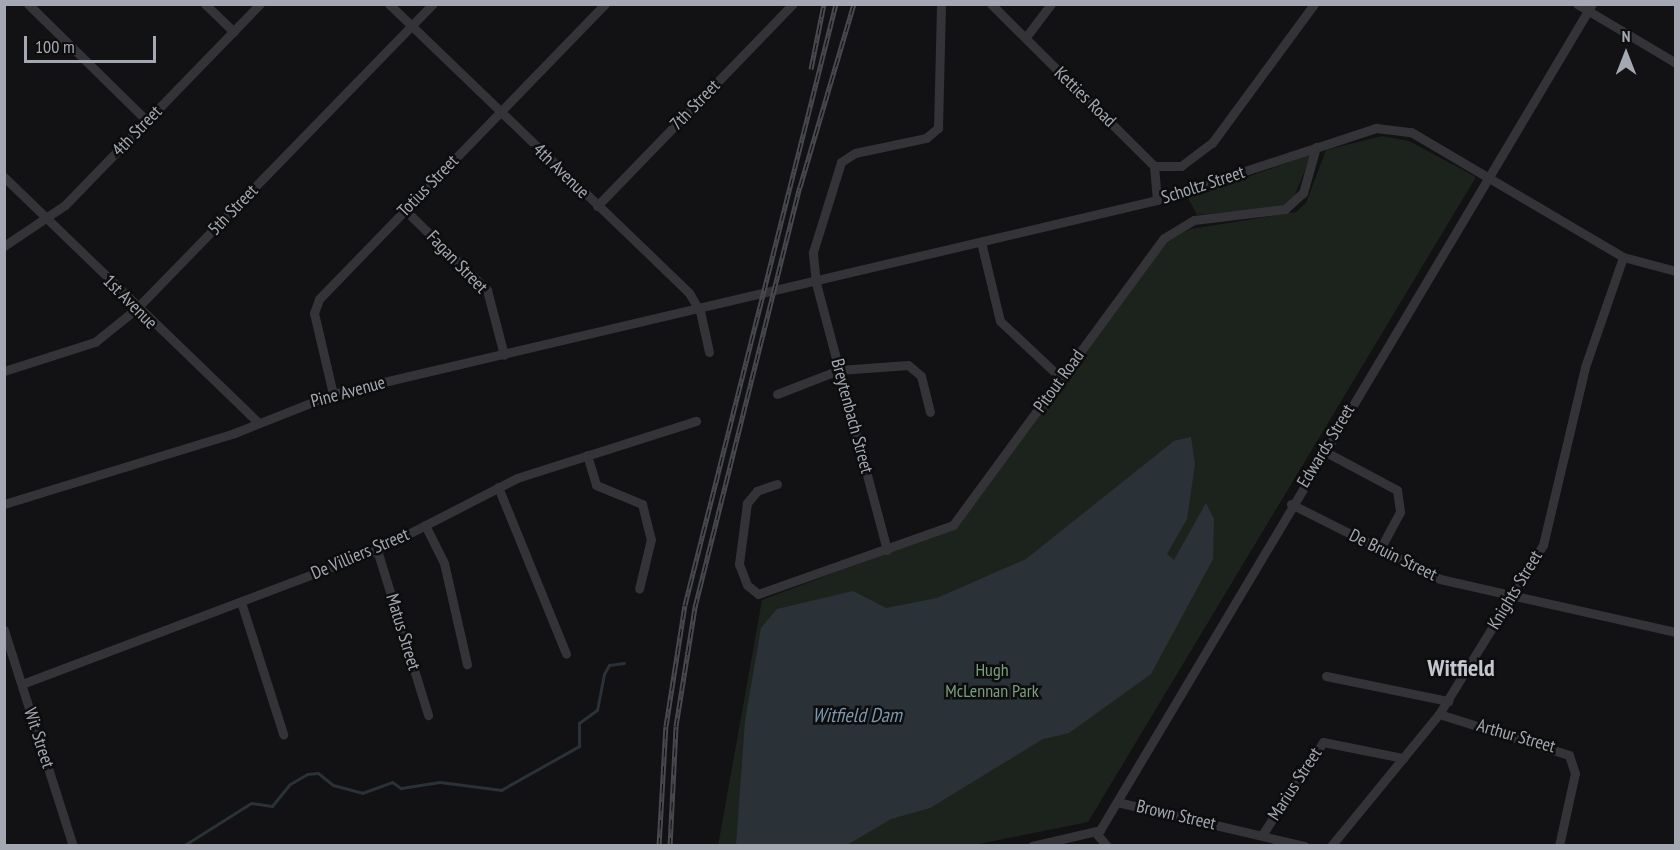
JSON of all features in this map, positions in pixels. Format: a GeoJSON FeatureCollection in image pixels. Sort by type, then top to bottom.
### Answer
{"type":"FeatureCollection","features":[{"type":"Feature","properties":{"kind":"street"},"geometry":{"type":"LineString","coordinates":[[28,4],[147,120]]}},
{"type":"Feature","properties":{"kind":"street"},"geometry":{"type":"LineString","coordinates":[[205,4],[234,32]]}},
{"type":"Feature","properties":{"kind":"street","name":"4th Street"},"geometry":{"type":"LineString","coordinates":[[4,246],[47,218],[260,4]]}},
{"type":"Feature","properties":{"kind":"street","name":"4th Avenue"},"geometry":{"type":"LineString","coordinates":[[388,4],[597,206],[700,310]]}},
{"type":"Feature","properties":{"kind":"street","name":"5th Street"},"geometry":{"type":"LineString","coordinates":[[4,371],[95,342],[136,309],[433,4]]}},
{"type":"Feature","properties":{"kind":"street","name":"Totius Street"},"geometry":{"type":"LineString","coordinates":[[333,394],[315,305],[499,111],[605,4]]}},
{"type":"Feature","properties":{"kind":"street","name":"7th Street"},"geometry":{"type":"LineString","coordinates":[[597,206],[793,4]]}},
{"type":"Feature","properties":{"kind":"street","name":"Breytenbach Street"},"geometry":{"type":"LineString","coordinates":[[887,550],[816,283],[815,244],[840,162],[855,153],[926,138],[940,124],[936,37],[941,4]]}},
{"type":"Feature","properties":{"kind":"street","name":"Ketties Road"},"geometry":{"type":"LineString","coordinates":[[991,4],[1154,166]]}},
{"type":"Feature","properties":{"kind":"street"},"geometry":{"type":"LineString","coordinates":[[1026,37],[1051,4]]}},
{"type":"Feature","properties":{"kind":"street"},"geometry":{"type":"LineString","coordinates":[[1157,200],[1154,166],[1181,166],[1205,149],[1314,4]]}},
{"type":"Feature","properties":{"kind":"street"},"geometry":{"type":"LineString","coordinates":[[1577,4],[1590,8],[1676,63]]}},
{"type":"Feature","properties":{"kind":"street","name":"Edwards Street"},"geometry":{"type":"LineString","coordinates":[[1096,833],[1117,801],[1322,450],[1590,8]]}},
{"type":"Feature","properties":{"kind":"street","name":"Scholtz Street"},"geometry":{"type":"LineString","coordinates":[[700,310],[1157,200],[1364,130],[1396,128],[1488,174],[1623,257],[1676,271]]}},
{"type":"Feature","properties":{"kind":"street","name":"Pitout Road"},"geometry":{"type":"LineString","coordinates":[[777,484],[750,497],[739,549],[747,585],[766,593],[956,523],[1164,238],[1194,220],[1285,209],[1303,193],[1316,147]]}},
{"type":"Feature","properties":{"kind":"street","name":"1st Avenue"},"geometry":{"type":"LineString","coordinates":[[4,177],[136,309],[259,423]]}},
{"type":"Feature","properties":{"kind":"street","name":"Fagan Street"},"geometry":{"type":"LineString","coordinates":[[405,210],[487,290],[504,355]]}},
{"type":"Feature","properties":{"kind":"street"},"geometry":{"type":"LineString","coordinates":[[981,242],[1000,321],[1061,378]]}},
{"type":"Feature","properties":{"kind":"street","name":"Knights Street"},"geometry":{"type":"LineString","coordinates":[[1331,846],[1439,714],[1543,545],[1582,376],[1623,257]]}},
{"type":"Feature","properties":{"kind":"street"},"geometry":{"type":"LineString","coordinates":[[700,310],[709,352]]}},
{"type":"Feature","properties":{"kind":"street","name":"Pine Avenue"},"geometry":{"type":"LineString","coordinates":[[4,504],[259,423],[333,394],[700,310]]}},
{"type":"Feature","properties":{"kind":"street"},"geometry":{"type":"LineString","coordinates":[[777,394],[839,370],[915,367],[930,412]]}},
{"type":"Feature","properties":{"kind":"street","name":"De Villiers Street"},"geometry":{"type":"LineString","coordinates":[[22,684],[377,550],[498,487],[587,455],[696,421]]}},
{"type":"Feature","properties":{"kind":"street"},"geometry":{"type":"LineString","coordinates":[[1322,450],[1397,490],[1400,512],[1380,549]]}},
{"type":"Feature","properties":{"kind":"street"},"geometry":{"type":"LineString","coordinates":[[587,455],[596,484],[642,504],[651,539],[639,589]]}},
{"type":"Feature","properties":{"kind":"street"},"geometry":{"type":"LineString","coordinates":[[498,487],[566,654]]}},
{"type":"Feature","properties":{"kind":"street","name":"De Bruin Street"},"geometry":{"type":"LineString","coordinates":[[1291,504],[1440,579],[1676,632]]}},
{"type":"Feature","properties":{"kind":"street"},"geometry":{"type":"LineString","coordinates":[[425,525],[444,563],[467,664]]}},
{"type":"Feature","properties":{"kind":"street","name":"Matus Street"},"geometry":{"type":"LineString","coordinates":[[377,550],[428,715]]}},
{"type":"Feature","properties":{"kind":"street"},"geometry":{"type":"LineString","coordinates":[[241,602],[283,734]]}},
{"type":"Feature","properties":{"kind":"street","name":"Wit Street"},"geometry":{"type":"LineString","coordinates":[[4,630],[74,846]]}},
{"type":"Feature","properties":{"kind":"street"},"geometry":{"type":"LineString","coordinates":[[1326,676],[1448,701]]}},
{"type":"Feature","properties":{"kind":"street","name":"Arthur Street"},"geometry":{"type":"LineString","coordinates":[[1439,714],[1569,755],[1575,773],[1559,846]]}},
{"type":"Feature","properties":{"kind":"street","name":"Marius Street"},"geometry":{"type":"LineString","coordinates":[[1262,835],[1323,742],[1403,758]]}},
{"type":"Feature","properties":{"kind":"street","name":"Brown Street"},"geometry":{"type":"LineString","coordinates":[[1117,801],[1305,846]]}},
{"type":"Feature","properties":{"kind":"street"},"geometry":{"type":"LineString","coordinates":[[1032,846],[1096,833],[1107,846]]}},
{"type":"Feature","properties":{"kind":"green space","name":"Hugh McLennan Park"},"geometry":{"type":"Polygon","coordinates":[[[1382,136],[1409,141],[1476,177],[1088,822],[974,845],[718,846],[762,600],[956,527],[1163,242],[1191,229],[1296,212],[1306,203],[1326,150],[1382,136]]]}},
{"type":"Feature","properties":{"kind":"green space"},"geometry":{"type":"Polygon","coordinates":[[[1312,154],[1293,199],[1281,207],[1197,215],[1188,198],[1312,154]]]}},
{"type":"Feature","properties":{"kind":"water","name":"Witfield Dam"},"geometry":{"type":"Polygon","coordinates":[[[1191,437],[1195,464],[1187,519],[1167,554],[1174,560],[1206,503],[1214,519],[1213,559],[1151,674],[1069,733],[1043,739],[930,808],[891,819],[847,845],[736,845],[745,721],[761,628],[777,609],[853,591],[886,608],[937,598],[1026,559],[1174,441],[1191,437]]]}},
{"type":"Feature","properties":{"kind":"waterway"},"geometry":{"type":"LineString","coordinates":[[183,846],[251,803],[272,806],[290,784],[307,774],[318,773],[333,785],[362,793],[392,782],[401,788],[440,782],[501,790],[579,746],[579,723],[597,710],[604,674],[609,665],[624,663]]}},
{"type":"Feature","properties":{"kind":"railway"},"geometry":{"type":"LineString","coordinates":[[811,69],[824,4]]}},
{"type":"Feature","properties":{"kind":"railway"},"geometry":{"type":"LineString","coordinates":[[659,846],[666,726],[685,605],[836,4]]}},
{"type":"Feature","properties":{"kind":"railway"},"geometry":{"type":"LineString","coordinates":[[670,846],[676,726],[695,607],[800,187],[854,4]]}},
{"type":"Feature","properties":{"kind":"district","name":"Witfield"},"geometry":{"type":"Point","coordinates":[1461,668]}}]}
